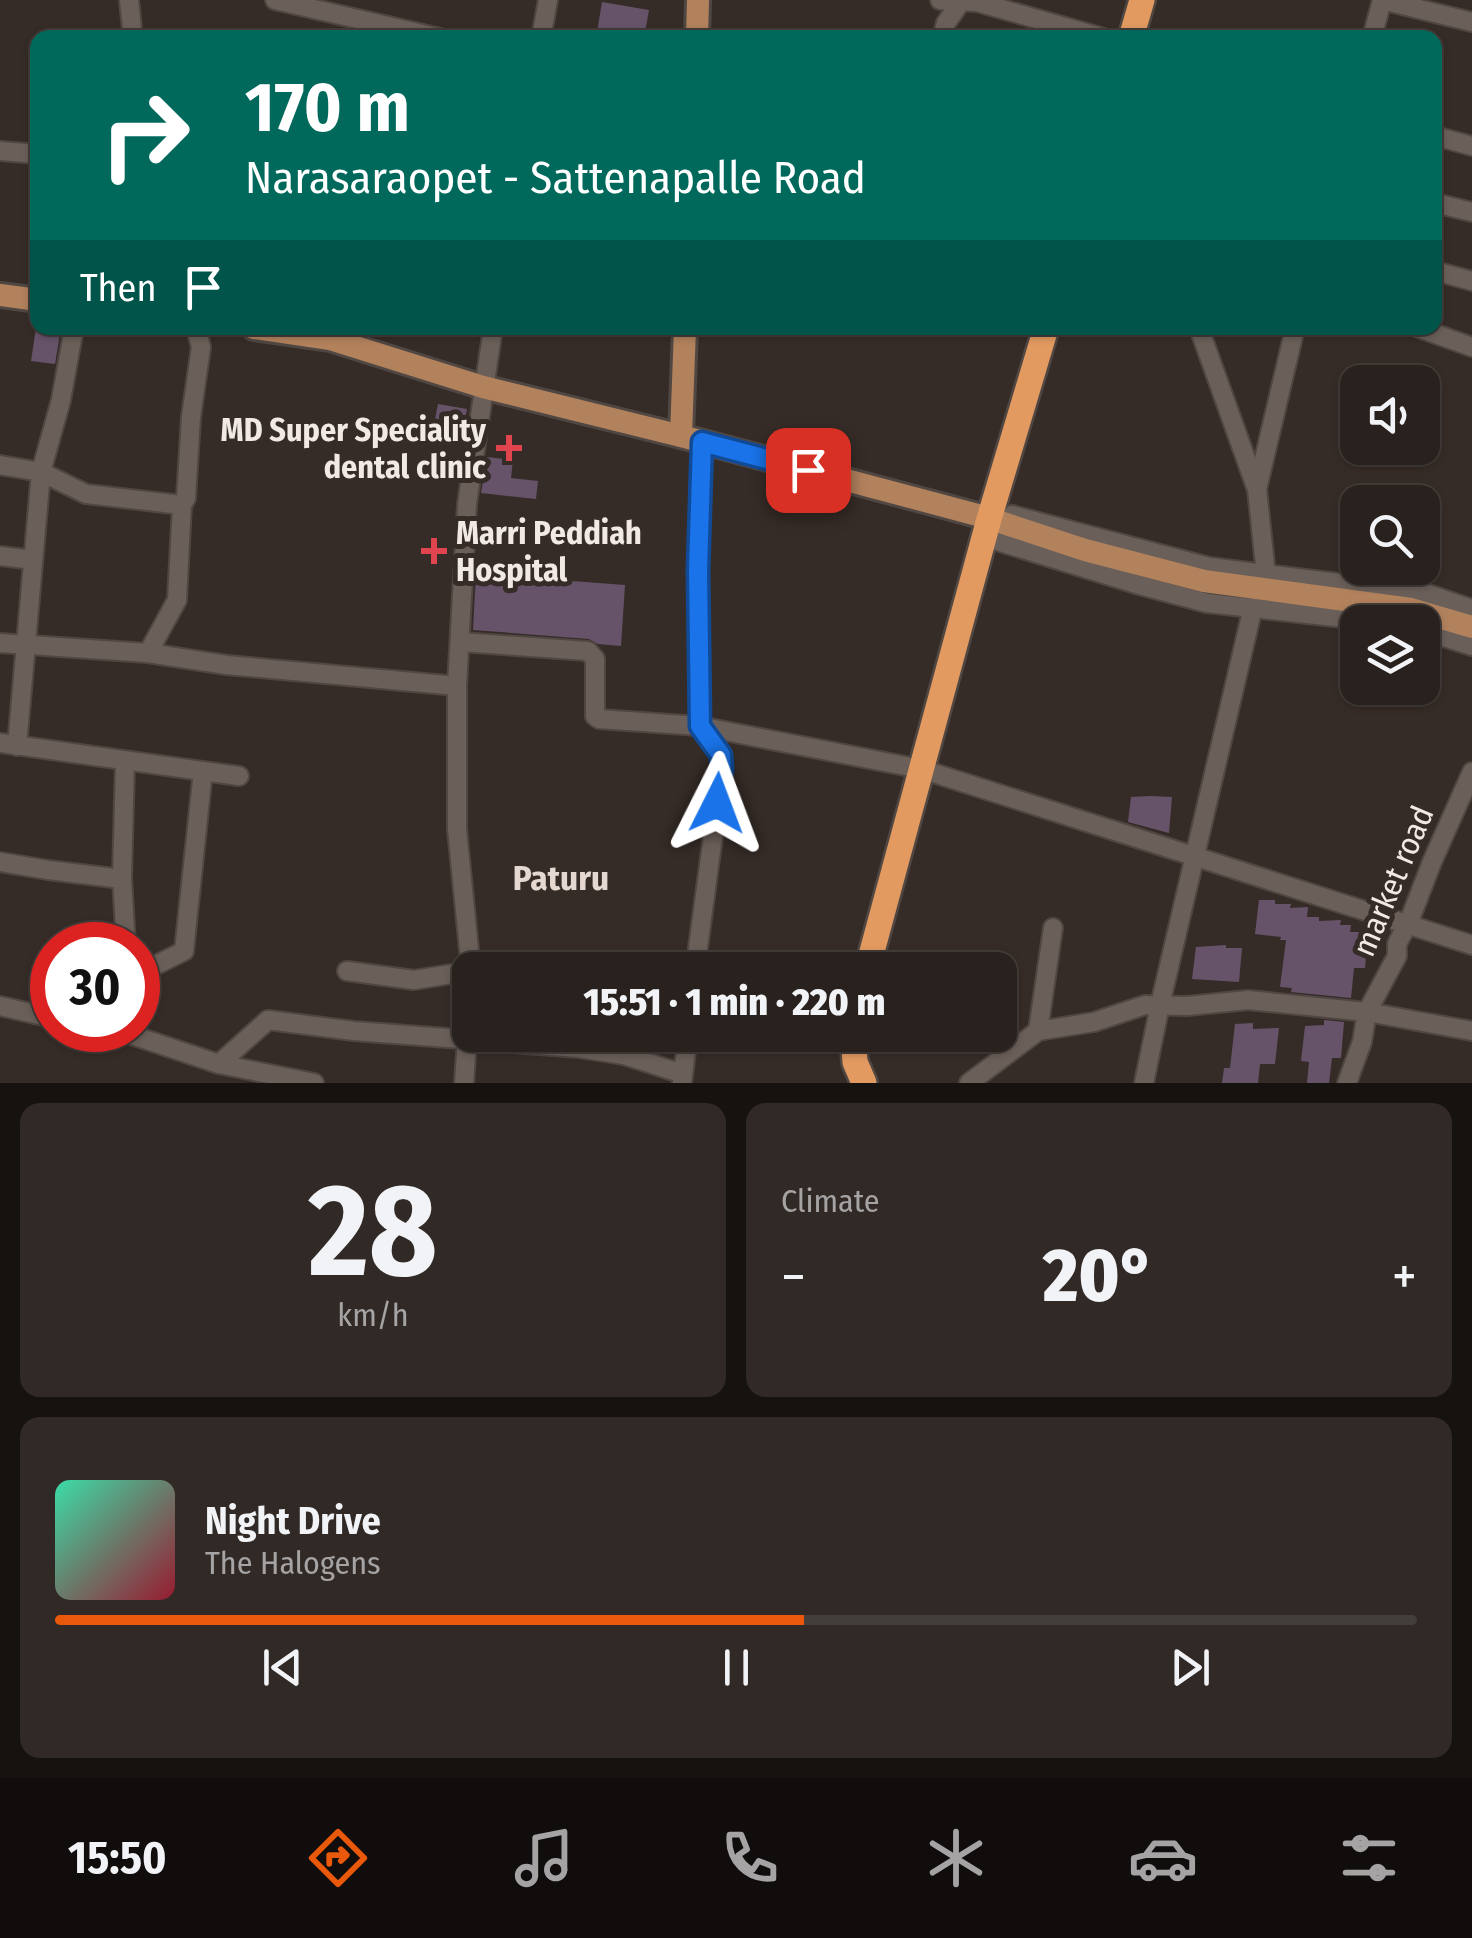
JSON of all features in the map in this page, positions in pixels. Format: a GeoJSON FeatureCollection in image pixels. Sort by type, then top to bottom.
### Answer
{"type":"FeatureCollection","features":[{"type":"Feature","properties":{"kind":"highway"},"geometry":{"type":"LineString","coordinates":[[1133,30],[1142,0]]}},
{"type":"Feature","properties":{"kind":"highway"},"geometry":{"type":"LineString","coordinates":[[872,952],[1044,335]]}},
{"type":"Feature","properties":{"kind":"highway"},"geometry":{"type":"LineString","coordinates":[[854,1052],[864,1083]]}},
{"type":"Feature","properties":{"kind":"main road"},"geometry":{"type":"LineString","coordinates":[[696,30],[698,0]]}},
{"type":"Feature","properties":{"kind":"main road"},"geometry":{"type":"LineString","coordinates":[[0,295],[30,299]]}},
{"type":"Feature","properties":{"kind":"main road"},"geometry":{"type":"LineString","coordinates":[[302,335],[330,339],[483,387],[691,439],[1204,581],[1412,609],[1472,627]]}},
{"type":"Feature","properties":{"kind":"main road"},"geometry":{"type":"LineString","coordinates":[[685,335],[691,439]]}},
{"type":"Feature","properties":{"kind":"street"},"geometry":{"type":"LineString","coordinates":[[129,0],[132,30]]}},
{"type":"Feature","properties":{"kind":"street"},"geometry":{"type":"LineString","coordinates":[[276,0],[405,30]]}},
{"type":"Feature","properties":{"kind":"street"},"geometry":{"type":"LineString","coordinates":[[542,30],[548,0]]}},
{"type":"Feature","properties":{"kind":"street"},"geometry":{"type":"LineString","coordinates":[[1374,30],[1382,0],[1472,22]]}},
{"type":"Feature","properties":{"kind":"street"},"geometry":{"type":"LineString","coordinates":[[944,30],[954,1],[977,2],[1076,30]]}},
{"type":"Feature","properties":{"kind":"street"},"geometry":{"type":"LineString","coordinates":[[1442,138],[1472,146]]}},
{"type":"Feature","properties":{"kind":"street"},"geometry":{"type":"LineString","coordinates":[[0,150],[30,153]]}},
{"type":"Feature","properties":{"kind":"street"},"geometry":{"type":"LineString","coordinates":[[1442,205],[1472,212]]}},
{"type":"Feature","properties":{"kind":"street"},"geometry":{"type":"LineString","coordinates":[[1442,273],[1472,280]]}},
{"type":"Feature","properties":{"kind":"street"},"geometry":{"type":"LineString","coordinates":[[73,335],[61,400],[41,472],[26,645],[8,745],[239,776]]}},
{"type":"Feature","properties":{"kind":"street"},"geometry":{"type":"LineString","coordinates":[[148,652],[176,600],[182,505],[186,498],[191,417],[201,347],[198,335]]}},
{"type":"Feature","properties":{"kind":"street"},"geometry":{"type":"LineString","coordinates":[[468,952],[458,829],[458,686],[467,504],[492,335]]}},
{"type":"Feature","properties":{"kind":"street"},"geometry":{"type":"LineString","coordinates":[[1202,335],[1257,489],[1266,575]]}},
{"type":"Feature","properties":{"kind":"street"},"geometry":{"type":"LineString","coordinates":[[1257,489],[1293,335]]}},
{"type":"Feature","properties":{"kind":"street"},"geometry":{"type":"LineString","coordinates":[[1438,335],[1472,348]]}},
{"type":"Feature","properties":{"kind":"street"},"geometry":{"type":"LineString","coordinates":[[691,439],[700,726],[721,755],[722,769],[698,952]]}},
{"type":"Feature","properties":{"kind":"street"},"geometry":{"type":"LineString","coordinates":[[0,465],[41,472],[86,494],[182,505]]}},
{"type":"Feature","properties":{"kind":"street"},"geometry":{"type":"LineString","coordinates":[[989,522],[1209,566],[1428,594],[1472,608]]}},
{"type":"Feature","properties":{"kind":"street"},"geometry":{"type":"LineString","coordinates":[[989,522],[1136,584],[1207,603],[1340,617]]}},
{"type":"Feature","properties":{"kind":"street"},"geometry":{"type":"LineString","coordinates":[[0,556],[34,560]]}},
{"type":"Feature","properties":{"kind":"street"},"geometry":{"type":"LineString","coordinates":[[1144,1083],[1253,607]]}},
{"type":"Feature","properties":{"kind":"street"},"geometry":{"type":"LineString","coordinates":[[1440,636],[1472,646]]}},
{"type":"Feature","properties":{"kind":"street"},"geometry":{"type":"LineString","coordinates":[[0,642],[148,652],[227,665],[458,686]]}},
{"type":"Feature","properties":{"kind":"street"},"geometry":{"type":"LineString","coordinates":[[460,642],[588,651],[595,660],[594,716],[600,719],[700,726],[922,769],[1472,945]]}},
{"type":"Feature","properties":{"kind":"street"},"geometry":{"type":"LineString","coordinates":[[124,761],[125,922]]}},
{"type":"Feature","properties":{"kind":"street"},"geometry":{"type":"LineString","coordinates":[[160,963],[184,950],[203,771]]}},
{"type":"Feature","properties":{"kind":"street","name":"market road"},"geometry":{"type":"LineString","coordinates":[[1347,1083],[1362,1042],[1367,1012],[1397,956],[1397,944],[1472,772]]}},
{"type":"Feature","properties":{"kind":"street"},"geometry":{"type":"LineString","coordinates":[[0,862],[122,878]]}},
{"type":"Feature","properties":{"kind":"street"},"geometry":{"type":"LineString","coordinates":[[1038,1031],[1053,928]]}},
{"type":"Feature","properties":{"kind":"street"},"geometry":{"type":"LineString","coordinates":[[347,970],[414,980],[452,973]]}},
{"type":"Feature","properties":{"kind":"street"},"geometry":{"type":"LineString","coordinates":[[969,1083],[1038,1031],[1094,1022],[1145,1005],[1187,1006],[1248,1000],[1367,1012],[1472,1031]]}},
{"type":"Feature","properties":{"kind":"street"},"geometry":{"type":"LineString","coordinates":[[0,1006],[30,1013]]}},
{"type":"Feature","properties":{"kind":"street"},"geometry":{"type":"LineString","coordinates":[[209,1083],[216,1063],[268,1020],[354,1031],[452,1037]]}},
{"type":"Feature","properties":{"kind":"street"},"geometry":{"type":"LineString","coordinates":[[160,1043],[216,1063],[314,1083]]}},
{"type":"Feature","properties":{"kind":"street"},"geometry":{"type":"LineString","coordinates":[[464,1083],[467,1052]]}},
{"type":"Feature","properties":{"kind":"street"},"geometry":{"type":"LineString","coordinates":[[606,1052],[624,1055],[683,1079],[686,1052]]}},
{"type":"Feature","properties":{"kind":"building"},"geometry":{"type":"Polygon","coordinates":[[[602,2],[649,10],[645,30],[597,30],[602,2]]]}},
{"type":"Feature","properties":{"kind":"building"},"geometry":{"type":"Polygon","coordinates":[[[35,335],[60,335],[55,364],[31,361],[35,335]]]}},
{"type":"Feature","properties":{"kind":"building"},"geometry":{"type":"Polygon","coordinates":[[[438,404],[467,409],[460,445],[431,440],[438,404]]]}},
{"type":"Feature","properties":{"kind":"building"},"geometry":{"type":"Polygon","coordinates":[[[487,457],[513,460],[511,478],[538,481],[536,499],[481,493],[487,457]]]}},
{"type":"Feature","properties":{"kind":"building"},"geometry":{"type":"Polygon","coordinates":[[[476,574],[625,585],[621,646],[589,639],[473,630],[476,574]]]}},
{"type":"Feature","properties":{"kind":"building"},"geometry":{"type":"Polygon","coordinates":[[[1131,797],[1172,797],[1169,833],[1128,822],[1131,797]]]}},
{"type":"Feature","properties":{"kind":"building"},"geometry":{"type":"Polygon","coordinates":[[[1259,900],[1291,904],[1290,908],[1308,907],[1307,917],[1341,920],[1340,925],[1351,925],[1350,932],[1368,932],[1365,968],[1354,968],[1351,998],[1291,992],[1292,988],[1280,987],[1286,940],[1255,934],[1259,900]]]}},
{"type":"Feature","properties":{"kind":"building"},"geometry":{"type":"Polygon","coordinates":[[[1196,947],[1242,948],[1239,982],[1192,979],[1196,947]]]}},
{"type":"Feature","properties":{"kind":"building"},"geometry":{"type":"Polygon","coordinates":[[[1324,1020],[1344,1022],[1341,1058],[1332,1058],[1329,1083],[1307,1083],[1309,1062],[1301,1061],[1305,1026],[1324,1025],[1324,1020]]]}},
{"type":"Feature","properties":{"kind":"building"},"geometry":{"type":"Polygon","coordinates":[[[1253,1023],[1253,1029],[1279,1028],[1275,1064],[1260,1064],[1258,1083],[1222,1083],[1224,1068],[1230,1068],[1235,1024],[1253,1023]]]}},
{"type":"Feature","properties":{"kind":"place","name":"MD Super Speciality dental clinic"},"geometry":{"type":"Point","coordinates":[509,448]}},
{"type":"Feature","properties":{"kind":"place","name":"Marri Peddiah Hospital"},"geometry":{"type":"Point","coordinates":[434,551]}},
{"type":"Feature","properties":{"kind":"district","name":"Paturu"},"geometry":{"type":"Point","coordinates":[561,878]}},
{"type":"Feature","properties":{"kind":"route"},"geometry":{"type":"LineString","coordinates":[[717,803],[721,755],[700,726],[698,570],[702,442],[808,470]]}}]}
